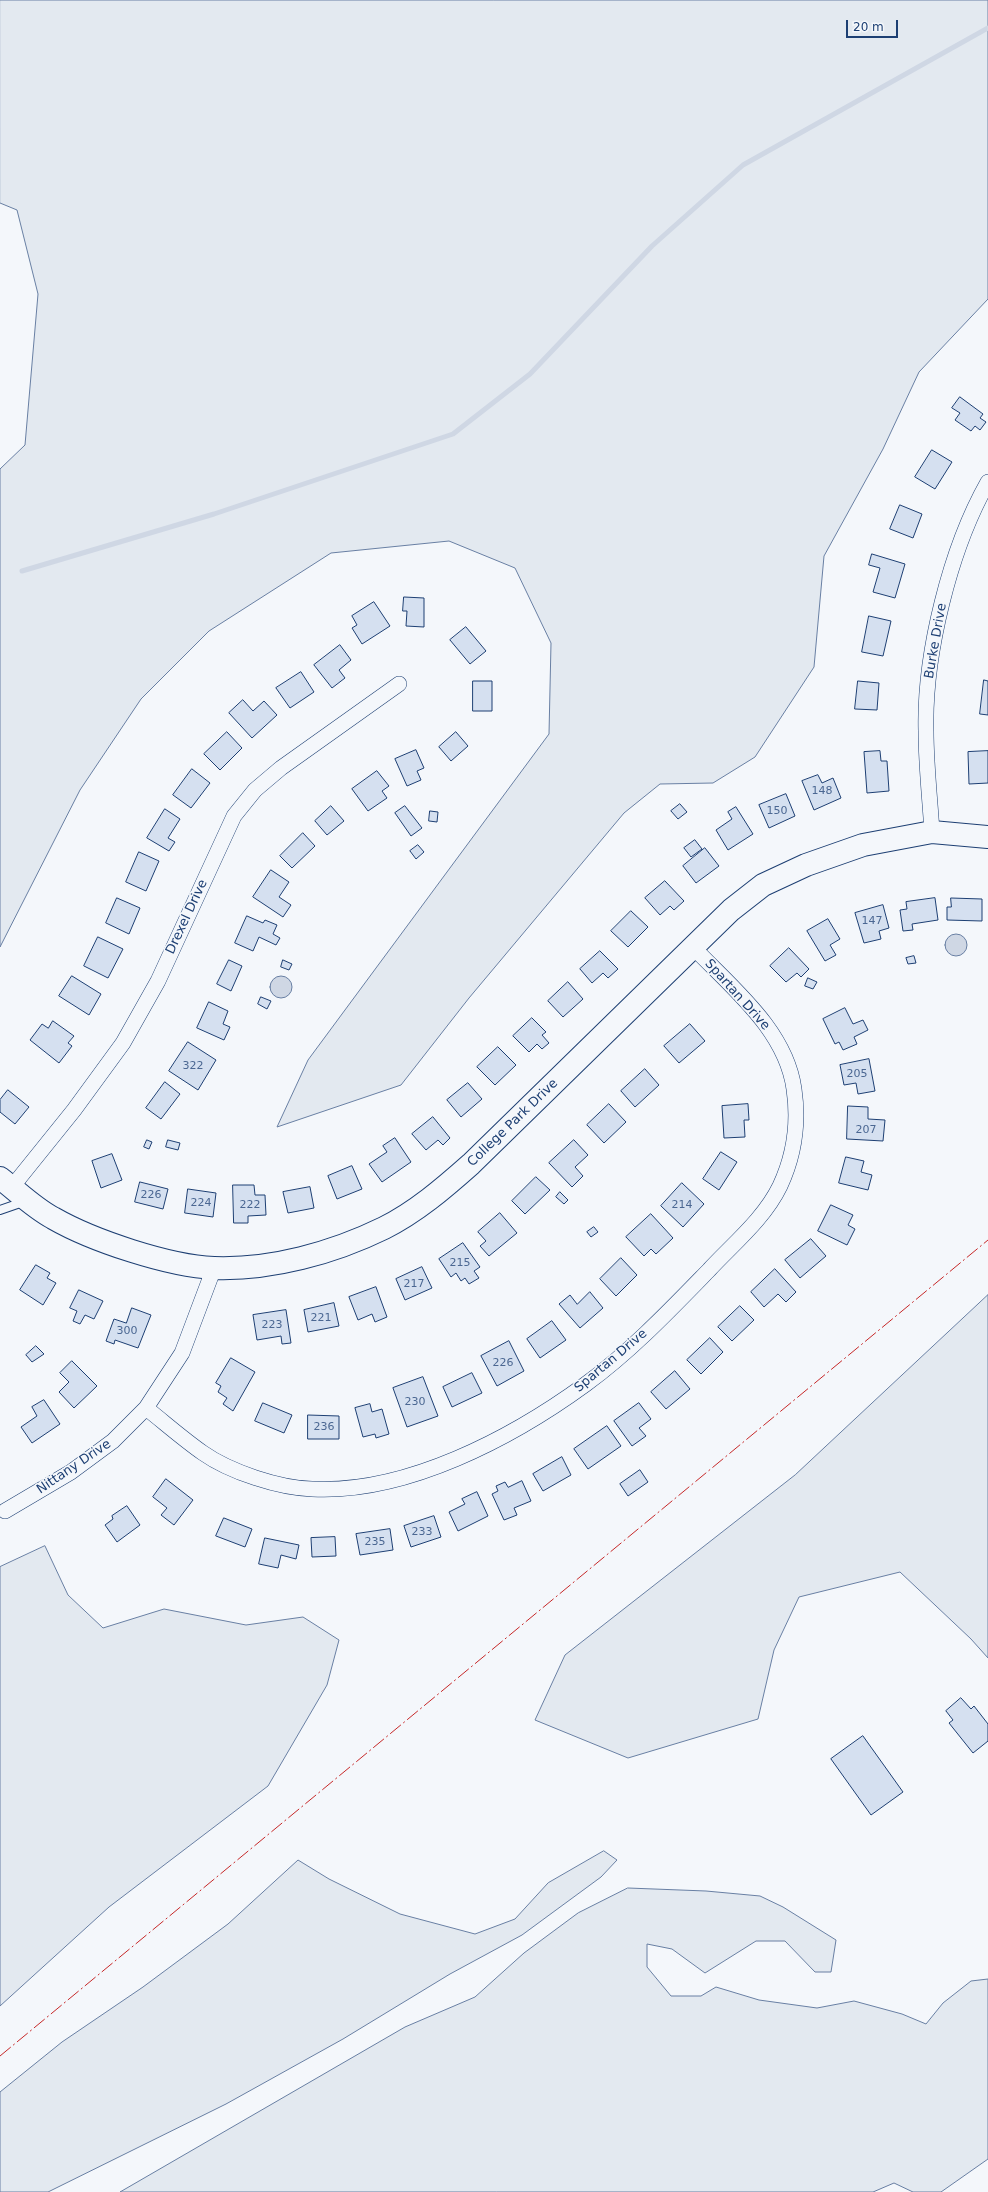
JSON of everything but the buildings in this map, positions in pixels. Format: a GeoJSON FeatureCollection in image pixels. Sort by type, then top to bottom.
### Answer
{"type":"FeatureCollection","features":[{"type":"Feature","properties":{"kind":"street","name":"Burke Drive"},"geometry":{"type":"LineString","coordinates":[[932,832],[926,731],[930,662],[947,584],[982,504],[988,482]]}},
{"type":"Feature","properties":{"kind":"street","name":"Drexel Drive"},"geometry":{"type":"LineString","coordinates":[[14,1189],[123,1043],[158,981],[234,816],[255,790],[281,768],[399,684]]}},
{"type":"Feature","properties":{"kind":"street","name":"College Park Drive"},"geometry":{"type":"LineString","coordinates":[[14,1189],[52,1218],[102,1241],[160,1258],[214,1268],[268,1265],[332,1249],[384,1228],[432,1198],[471,1164],[731,910],[763,885],[806,865],[863,845],[932,832],[988,837]]}},
{"type":"Feature","properties":{"kind":"street","name":"Spartan Drive"},"geometry":{"type":"LineString","coordinates":[[146,1408],[206,1455],[243,1473],[279,1484],[311,1490],[348,1488],[387,1483],[432,1468],[485,1444],[534,1417],[586,1384],[624,1353],[680,1300],[758,1218],[779,1188],[792,1157],[796,1121],[794,1089],[787,1060],[768,1026],[693,947]]}},
{"type":"Feature","properties":{"kind":"street","name":"Nittany Drive"},"geometry":{"type":"LineString","coordinates":[[2,1513],[71,1472],[113,1441],[146,1408],[182,1353],[214,1268]]}},
{"type":"Feature","properties":{"kind":"lane"},"geometry":{"type":"LineString","coordinates":[[0,1210],[14,1189]]}},
{"type":"Feature","properties":{"kind":"shaded area"},"geometry":{"type":"Polygon","coordinates":[[[0,0],[988,0],[988,299],[919,372],[883,449],[824,556],[814,667],[755,757],[713,783],[660,784],[624,813],[469,998],[401,1085],[277,1127],[308,1060],[549,734],[551,643],[515,568],[449,541],[331,553],[209,631],[141,699],[80,790],[0,947],[0,469],[25,445],[38,294],[17,210],[0,203],[0,0]]]}},
{"type":"Feature","properties":{"kind":"shaded area"},"geometry":{"type":"Polygon","coordinates":[[[956,934],[964,937],[967,945],[964,953],[956,956],[948,953],[945,945],[948,937],[956,934]]]}},
{"type":"Feature","properties":{"kind":"shaded area"},"geometry":{"type":"Polygon","coordinates":[[[281,976],[289,979],[292,987],[289,995],[281,998],[273,995],[270,987],[273,979],[281,976]]]}},
{"type":"Feature","properties":{"kind":"shaded area"},"geometry":{"type":"Polygon","coordinates":[[[988,1295],[988,1658],[971,1639],[900,1572],[799,1597],[774,1650],[758,1719],[628,1758],[535,1720],[565,1655],[795,1475],[988,1295]]]}},
{"type":"Feature","properties":{"kind":"shaded area"},"geometry":{"type":"Polygon","coordinates":[[[45,1546],[68,1595],[103,1628],[164,1609],[246,1625],[303,1617],[339,1640],[327,1685],[268,1786],[109,1907],[0,2006],[0,1567],[45,1546]]]}},
{"type":"Feature","properties":{"kind":"shaded area"},"geometry":{"type":"Polygon","coordinates":[[[604,1851],[617,1860],[601,1877],[522,1935],[450,1974],[343,2039],[226,2104],[48,2192],[0,2192],[0,2092],[62,2042],[143,1987],[228,1924],[298,1860],[329,1879],[400,1914],[475,1934],[515,1919],[548,1883],[604,1851]]]}},
{"type":"Feature","properties":{"kind":"shaded area"},"geometry":{"type":"Polygon","coordinates":[[[628,1888],[706,1891],[760,1896],[783,1907],[836,1940],[831,1972],[815,1972],[785,1941],[756,1941],[705,1973],[672,1949],[647,1944],[647,1967],[671,1996],[701,1996],[716,1987],[759,2000],[817,2008],[854,2001],[902,2014],[926,2024],[943,2003],[971,1981],[988,1979],[988,2159],[941,2192],[913,2192],[894,2183],[873,2192],[120,2192],[405,2027],[475,1997],[524,1953],[578,1913],[628,1888]]]}},
{"type":"Feature","properties":{"kind":"waterway"},"geometry":{"type":"LineString","coordinates":[[22,571],[214,514],[453,434],[530,374],[652,246],[743,165],[988,28]]}},
{"type":"Feature","properties":{"kind":"power"},"geometry":{"type":"LineString","coordinates":[[0,2056],[988,1240]]}}]}
